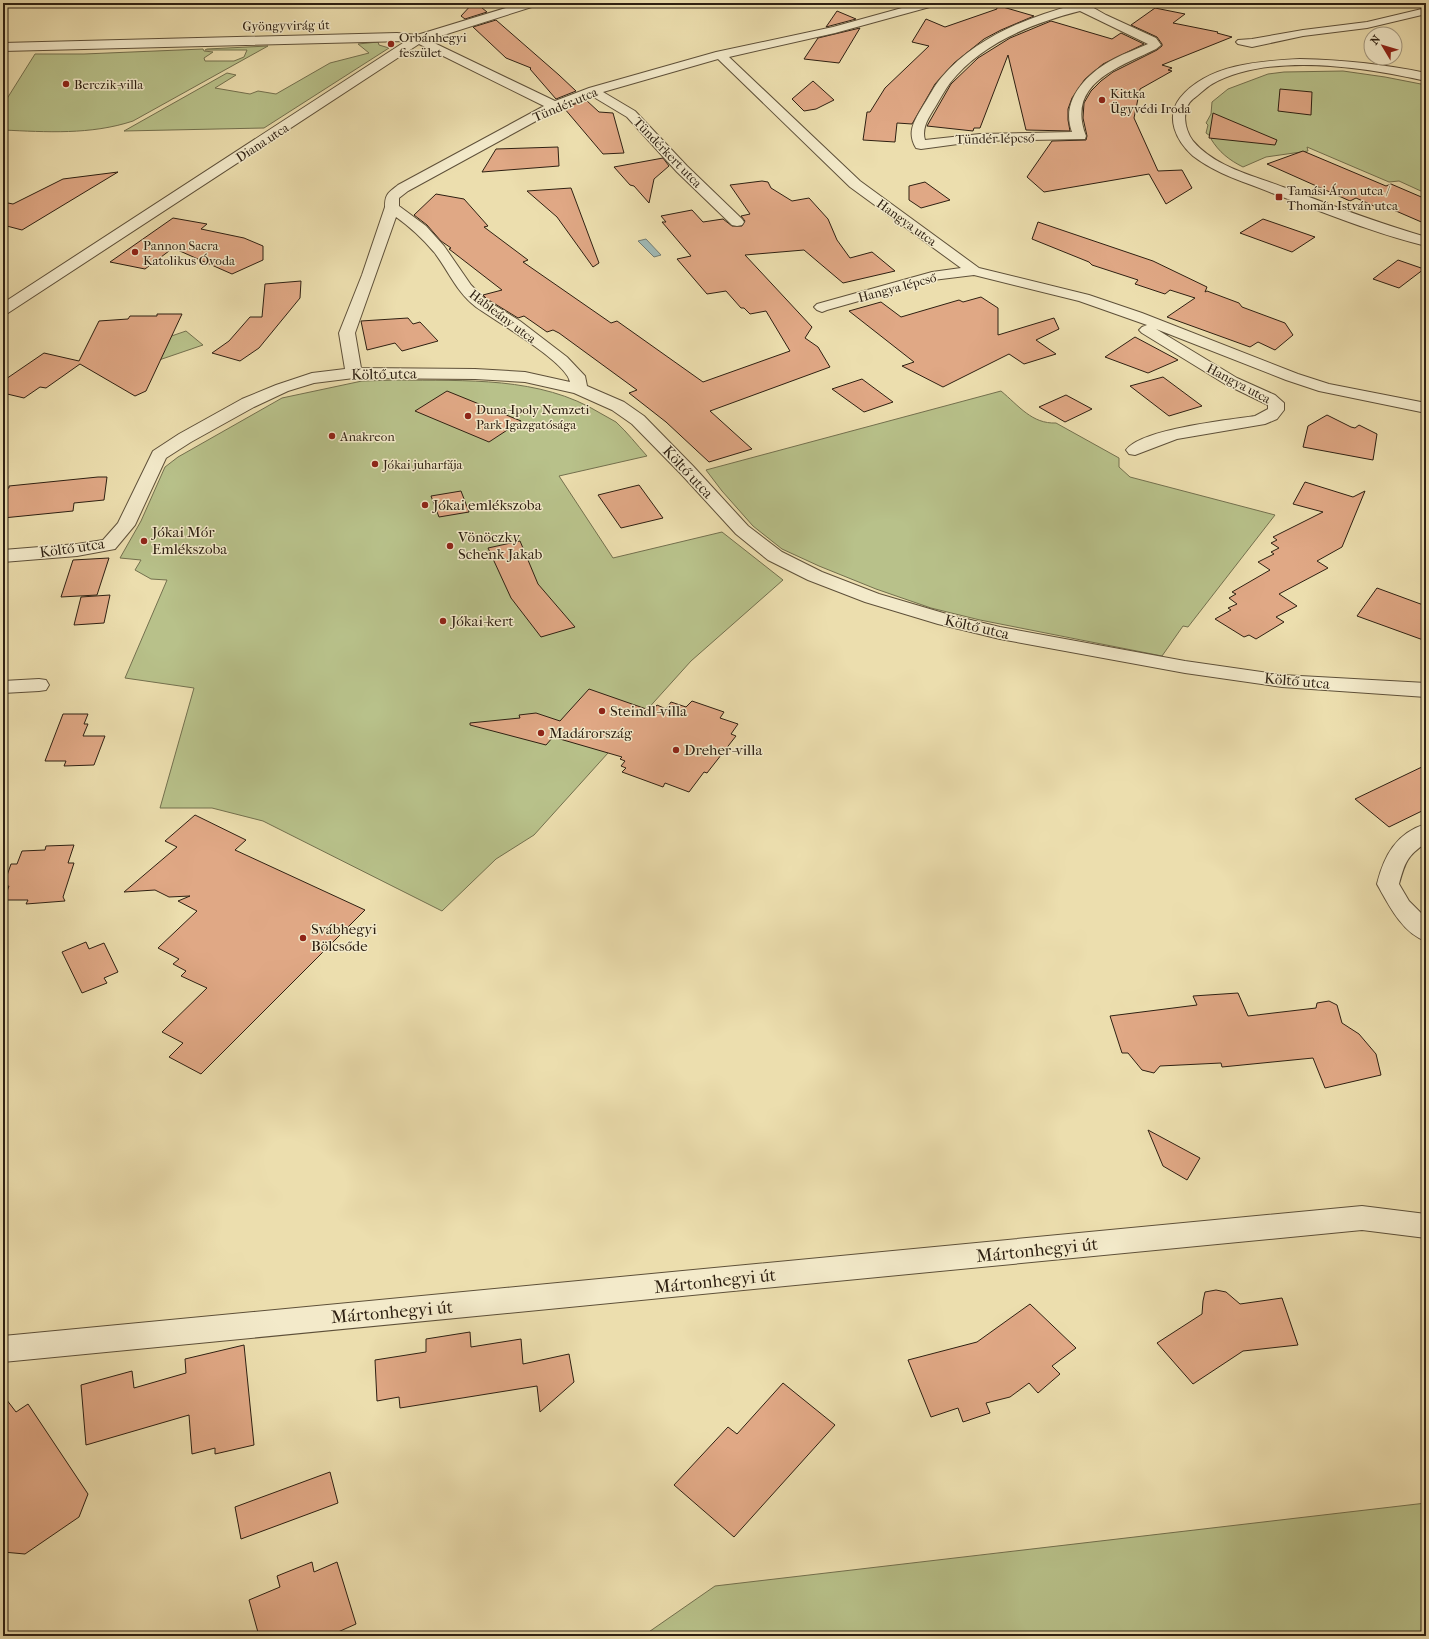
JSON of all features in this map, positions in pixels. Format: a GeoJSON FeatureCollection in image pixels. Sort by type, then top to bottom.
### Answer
{"type":"FeatureCollection","features":[{"type":"Feature","properties":{"kind":"street","name":"Diana utca"},"geometry":{"type":"LineString","coordinates":[[3,310],[418,39],[534,3]]}},
{"type":"Feature","properties":{"kind":"street","name":"Tündér utca"},"geometry":{"type":"LineString","coordinates":[[354,373],[347,333],[369,275],[392,207],[392,197],[403,188],[554,106],[593,90],[720,55],[835,30],[933,3]]}},
{"type":"Feature","properties":{"kind":"street","name":"Tündér lépcső"},"geometry":{"type":"LineString","coordinates":[[1080,5],[1152,40],[1155,45],[1111,65],[1097,74],[1083,89],[1078,97],[1074,120],[1080,136],[977,137],[949,139],[921,145],[917,139],[917,127],[946,80],[959,65],[1003,35],[1028,23],[1080,5]]}},
{"type":"Feature","properties":{"kind":"street"},"geometry":{"type":"LineString","coordinates":[[1242,42],[1252,43],[1303,33],[1360,26],[1426,11]]}},
{"type":"Feature","properties":{"kind":"street","name":"Gyöngyvirág út"},"geometry":{"type":"LineString","coordinates":[[3,47],[397,37],[418,39],[554,106]]}},
{"type":"Feature","properties":{"kind":"street","name":"Hangya utca"},"geometry":{"type":"LineString","coordinates":[[720,55],[855,184],[974,271],[1084,298],[1137,316],[1292,377],[1325,388],[1425,406]]}},
{"type":"Feature","properties":{"kind":"street"},"geometry":{"type":"LineString","coordinates":[[1426,78],[1386,69],[1344,64],[1302,62],[1260,66],[1229,72],[1202,84],[1183,102],[1179,111],[1178,122],[1182,134],[1189,144],[1200,155],[1217,166],[1314,204],[1375,226],[1426,242]]}},
{"type":"Feature","properties":{"kind":"street","name":"Tündérkert utca"},"geometry":{"type":"LineString","coordinates":[[593,90],[631,114],[682,169],[737,222]]}},
{"type":"Feature","properties":{"kind":"street","name":"Hableány utca"},"geometry":{"type":"LineString","coordinates":[[392,207],[421,229],[439,248],[466,288],[481,303],[515,324],[561,360],[577,376],[579,389]]}},
{"type":"Feature","properties":{"kind":"street","name":"Hangya lépcső"},"geometry":{"type":"LineString","coordinates":[[822,307],[932,276],[974,271]]}},
{"type":"Feature","properties":{"kind":"street","name":"Hangya utca"},"geometry":{"type":"LineString","coordinates":[[1135,450],[1153,441],[1174,434],[1259,420],[1271,415],[1276,410],[1276,403],[1269,398],[1231,381],[1155,336],[1139,325],[1137,316]]}},
{"type":"Feature","properties":{"kind":"street","name":"Költő utca"},"geometry":{"type":"LineString","coordinates":[[3,556],[77,550],[109,545],[126,525],[159,455],[248,403],[282,388],[312,378],[354,373],[468,374],[525,377],[579,389],[618,406],[638,420],[687,470],[742,530],[775,556],[815,576],[872,598],[945,620],[1000,633],[1185,667],[1282,681],[1426,690]]}},
{"type":"Feature","properties":{"kind":"street"},"geometry":{"type":"LineString","coordinates":[[3,687],[39,685]]}},
{"type":"Feature","properties":{"kind":"street"},"geometry":{"type":"LineString","coordinates":[[1426,832],[1404,847],[1393,865],[1388,884],[1401,907],[1426,932]]}},
{"type":"Feature","properties":{"kind":"street","name":"Mártonhegyi út"},"geometry":{"type":"LineString","coordinates":[[3,1349],[1362,1218],[1426,1226]]}},
{"type":"Feature","properties":{"kind":"green space"},"geometry":{"type":"Polygon","coordinates":[[[378,42],[379,45],[389,48],[264,128],[124,131],[227,73],[236,75],[215,88],[250,94],[258,91],[276,94],[330,63],[369,53],[358,44],[378,42]]]}},
{"type":"Feature","properties":{"kind":"green space"},"geometry":{"type":"Polygon","coordinates":[[[268,46],[133,121],[101,129],[85,131],[52,132],[3,130],[3,105],[35,54],[84,54],[203,49],[204,51],[213,52],[204,58],[205,61],[234,61],[244,57],[247,50],[205,50],[268,46]]]}},
{"type":"Feature","properties":{"kind":"green space"},"geometry":{"type":"Polygon","coordinates":[[[1343,71],[1426,85],[1426,191],[1423,192],[1399,181],[1389,182],[1307,147],[1308,151],[1266,157],[1243,167],[1233,162],[1217,148],[1211,139],[1213,138],[1206,133],[1208,125],[1206,123],[1211,114],[1212,102],[1228,89],[1268,74],[1284,72],[1343,71]]]}},
{"type":"Feature","properties":{"kind":"green space"},"geometry":{"type":"Polygon","coordinates":[[[186,331],[203,345],[118,374],[102,360],[186,331]]]}},
{"type":"Feature","properties":{"kind":"green space","name":"Jókai-kert"},"geometry":{"type":"Polygon","coordinates":[[[449,380],[502,383],[553,392],[577,401],[616,422],[647,456],[559,476],[613,558],[722,532],[783,580],[691,661],[534,835],[496,859],[442,911],[263,821],[212,808],[160,808],[194,688],[125,678],[167,580],[151,579],[135,570],[141,560],[120,558],[141,521],[165,467],[178,457],[282,398],[362,381],[449,380]]]}},
{"type":"Feature","properties":{"kind":"green space"},"geometry":{"type":"Polygon","coordinates":[[[1001,391],[1026,413],[1040,421],[1056,423],[1119,458],[1119,467],[1130,477],[1275,515],[1188,627],[1183,626],[1162,656],[980,620],[931,608],[876,589],[819,566],[782,549],[753,526],[722,491],[706,470],[1001,391]]]}},
{"type":"Feature","properties":{"kind":"green space"},"geometry":{"type":"Polygon","coordinates":[[[1426,1503],[1426,1636],[643,1636],[715,1586],[1426,1503]]]}},
{"type":"Feature","properties":{"kind":"water"},"geometry":{"type":"Polygon","coordinates":[[[646,239],[661,255],[654,257],[638,241],[646,239]]]}},
{"type":"Feature","properties":{"kind":"building"},"geometry":{"type":"Polygon","coordinates":[[[473,3],[476,3],[487,12],[465,19],[461,16],[473,3]]]}},
{"type":"Feature","properties":{"kind":"building"},"geometry":{"type":"Polygon","coordinates":[[[996,5],[1034,16],[984,39],[954,63],[935,84],[912,124],[897,123],[895,142],[863,140],[867,112],[870,112],[885,88],[929,46],[912,42],[926,19],[945,27],[997,9],[996,5]]]}},
{"type":"Feature","properties":{"kind":"building"},"geometry":{"type":"Polygon","coordinates":[[[1155,8],[1185,14],[1173,23],[1218,32],[1217,33],[1232,37],[1162,65],[1172,68],[1168,70],[1172,71],[1140,89],[1134,118],[1158,171],[1182,170],[1192,188],[1166,204],[1149,174],[1044,192],[1027,177],[1052,141],[1086,140],[1087,136],[1083,118],[1084,103],[1091,91],[1113,72],[1162,46],[1157,37],[1131,25],[1155,8]]]}},
{"type":"Feature","properties":{"kind":"building"},"geometry":{"type":"Polygon","coordinates":[[[837,11],[856,19],[826,27],[837,11]]]}},
{"type":"Feature","properties":{"kind":"building"},"geometry":{"type":"Polygon","coordinates":[[[496,20],[576,91],[556,99],[530,69],[531,68],[506,58],[473,27],[496,20]]]}},
{"type":"Feature","properties":{"kind":"building"},"geometry":{"type":"Polygon","coordinates":[[[1051,21],[1112,39],[1121,33],[1144,44],[1103,64],[1085,79],[1072,98],[1068,109],[1070,131],[1026,130],[1008,55],[980,128],[974,128],[973,131],[927,126],[951,84],[978,58],[1010,38],[1051,21]]]}},
{"type":"Feature","properties":{"kind":"building"},"geometry":{"type":"Polygon","coordinates":[[[860,28],[839,63],[804,59],[818,38],[860,28]]]}},
{"type":"Feature","properties":{"kind":"building"},"geometry":{"type":"Polygon","coordinates":[[[813,81],[834,100],[816,109],[804,111],[792,99],[813,81]]]}},
{"type":"Feature","properties":{"kind":"building"},"geometry":{"type":"Polygon","coordinates":[[[1280,89],[1312,92],[1311,115],[1278,111],[1280,89]]]}},
{"type":"Feature","properties":{"kind":"building"},"geometry":{"type":"Polygon","coordinates":[[[586,100],[599,112],[613,113],[624,153],[603,154],[564,108],[586,100]]]}},
{"type":"Feature","properties":{"kind":"building"},"geometry":{"type":"Polygon","coordinates":[[[1213,113],[1277,140],[1275,145],[1209,138],[1213,113]]]}},
{"type":"Feature","properties":{"kind":"building"},"geometry":{"type":"Polygon","coordinates":[[[558,147],[559,166],[482,172],[496,149],[558,147]]]}},
{"type":"Feature","properties":{"kind":"building"},"geometry":{"type":"Polygon","coordinates":[[[1303,151],[1386,186],[1391,184],[1426,199],[1426,224],[1389,208],[1383,210],[1356,198],[1350,201],[1267,164],[1303,151]]]}},
{"type":"Feature","properties":{"kind":"building"},"geometry":{"type":"Polygon","coordinates":[[[663,158],[669,166],[654,179],[649,203],[614,167],[663,158]]]}},
{"type":"Feature","properties":{"kind":"building"},"geometry":{"type":"Polygon","coordinates":[[[118,172],[22,230],[3,225],[3,202],[13,204],[63,179],[118,172]]]}},
{"type":"Feature","properties":{"kind":"building"},"geometry":{"type":"Polygon","coordinates":[[[762,181],[768,182],[771,188],[792,201],[809,198],[828,219],[837,240],[850,258],[872,252],[895,271],[843,283],[804,250],[745,255],[812,327],[805,338],[818,347],[830,367],[710,411],[752,449],[709,462],[666,422],[629,393],[637,390],[559,333],[553,330],[547,332],[524,316],[518,318],[487,299],[483,295],[502,290],[449,249],[451,248],[441,241],[427,225],[414,215],[436,194],[464,199],[488,226],[484,227],[528,260],[523,262],[611,323],[617,321],[703,382],[790,351],[766,311],[750,314],[744,308],[741,308],[726,291],[707,294],[677,259],[691,256],[662,222],[666,222],[661,216],[692,210],[703,222],[723,219],[732,226],[742,226],[745,221],[741,216],[750,214],[730,185],[762,181]]]}},
{"type":"Feature","properties":{"kind":"building"},"geometry":{"type":"Polygon","coordinates":[[[925,182],[950,200],[921,208],[909,200],[909,186],[925,182]]]}},
{"type":"Feature","properties":{"kind":"building"},"geometry":{"type":"Polygon","coordinates":[[[571,188],[599,263],[593,267],[557,217],[527,191],[571,188]]]}},
{"type":"Feature","properties":{"kind":"building"},"geometry":{"type":"Polygon","coordinates":[[[173,218],[207,224],[201,229],[244,238],[263,246],[263,260],[232,274],[173,248],[145,269],[110,262],[173,218]]]}},
{"type":"Feature","properties":{"kind":"building"},"geometry":{"type":"Polygon","coordinates":[[[1263,219],[1315,237],[1292,252],[1240,233],[1263,219]]]}},
{"type":"Feature","properties":{"kind":"building"},"geometry":{"type":"Polygon","coordinates":[[[1038,222],[1153,261],[1207,287],[1205,292],[1207,291],[1239,303],[1242,307],[1285,323],[1293,335],[1275,350],[1258,342],[1250,347],[1167,317],[1195,298],[1170,290],[1165,294],[1135,284],[1138,280],[1092,265],[1089,262],[1032,239],[1038,222]]]}},
{"type":"Feature","properties":{"kind":"building"},"geometry":{"type":"Polygon","coordinates":[[[1398,260],[1424,269],[1399,288],[1373,279],[1398,260]]]}},
{"type":"Feature","properties":{"kind":"building"},"geometry":{"type":"Polygon","coordinates":[[[301,281],[300,298],[259,348],[240,361],[212,353],[229,341],[250,317],[262,317],[265,284],[301,281]]]}},
{"type":"Feature","properties":{"kind":"building"},"geometry":{"type":"Polygon","coordinates":[[[981,297],[998,308],[998,335],[1054,318],[1059,329],[1036,340],[1056,354],[1024,364],[1009,354],[943,387],[902,366],[914,362],[849,311],[881,302],[901,317],[959,300],[963,302],[981,297]]]}},
{"type":"Feature","properties":{"kind":"building"},"geometry":{"type":"Polygon","coordinates":[[[157,314],[182,314],[146,391],[135,396],[80,364],[46,388],[40,387],[24,398],[3,393],[3,381],[44,353],[79,361],[99,321],[128,319],[130,316],[157,316],[157,314]]]}},
{"type":"Feature","properties":{"kind":"building"},"geometry":{"type":"Polygon","coordinates":[[[408,318],[413,324],[420,322],[438,341],[402,351],[395,343],[367,350],[361,321],[408,318]]]}},
{"type":"Feature","properties":{"kind":"building"},"geometry":{"type":"Polygon","coordinates":[[[1135,337],[1178,360],[1148,373],[1105,357],[1135,337]]]}},
{"type":"Feature","properties":{"kind":"building"},"geometry":{"type":"Polygon","coordinates":[[[1163,377],[1202,406],[1169,416],[1130,386],[1163,377]]]}},
{"type":"Feature","properties":{"kind":"building"},"geometry":{"type":"Polygon","coordinates":[[[862,379],[893,402],[864,412],[832,389],[862,379]]]}},
{"type":"Feature","properties":{"kind":"building","name":"Duna-Ipoly Nemzeti Park Igazgatósága"},"geometry":{"type":"Polygon","coordinates":[[[447,391],[521,421],[489,442],[415,411],[447,391]]]}},
{"type":"Feature","properties":{"kind":"building"},"geometry":{"type":"Polygon","coordinates":[[[1066,395],[1092,409],[1065,422],[1039,407],[1066,395]]]}},
{"type":"Feature","properties":{"kind":"building"},"geometry":{"type":"Polygon","coordinates":[[[1327,415],[1351,427],[1355,428],[1359,425],[1377,434],[1373,460],[1303,447],[1308,426],[1327,415]]]}},
{"type":"Feature","properties":{"kind":"building"},"geometry":{"type":"Polygon","coordinates":[[[107,477],[104,500],[74,503],[73,511],[3,518],[3,489],[9,488],[9,486],[107,477]]]}},
{"type":"Feature","properties":{"kind":"building"},"geometry":{"type":"Polygon","coordinates":[[[1305,482],[1353,497],[1365,491],[1342,547],[1317,561],[1328,568],[1279,594],[1297,606],[1276,617],[1284,622],[1256,639],[1249,635],[1244,637],[1215,619],[1231,610],[1228,608],[1237,604],[1229,598],[1236,594],[1232,592],[1270,570],[1258,562],[1274,554],[1271,552],[1279,548],[1271,543],[1277,540],[1273,537],[1323,512],[1293,504],[1305,482]]]}},
{"type":"Feature","properties":{"kind":"building"},"geometry":{"type":"Polygon","coordinates":[[[639,485],[663,518],[621,528],[598,495],[639,485]]]}},
{"type":"Feature","properties":{"kind":"building"},"geometry":{"type":"Polygon","coordinates":[[[461,491],[469,512],[439,517],[431,496],[461,491]]]}},
{"type":"Feature","properties":{"kind":"building"},"geometry":{"type":"Polygon","coordinates":[[[520,541],[538,584],[575,627],[541,637],[511,598],[488,548],[520,541]]]}},
{"type":"Feature","properties":{"kind":"building"},"geometry":{"type":"Polygon","coordinates":[[[109,558],[97,595],[61,597],[73,560],[109,558]]]}},
{"type":"Feature","properties":{"kind":"building"},"geometry":{"type":"Polygon","coordinates":[[[1377,588],[1426,606],[1426,641],[1357,616],[1377,588]]]}},
{"type":"Feature","properties":{"kind":"building"},"geometry":{"type":"Polygon","coordinates":[[[110,595],[104,623],[74,625],[81,597],[110,595]]]}},
{"type":"Feature","properties":{"kind":"building"},"geometry":{"type":"Polygon","coordinates":[[[589,689],[652,711],[657,705],[666,709],[671,702],[686,707],[692,701],[724,712],[720,718],[738,724],[731,734],[736,736],[707,773],[704,772],[689,792],[665,783],[663,787],[622,772],[626,768],[621,766],[625,761],[620,759],[622,757],[553,737],[546,745],[470,725],[470,723],[520,718],[519,715],[536,713],[560,721],[589,689]]]}},
{"type":"Feature","properties":{"kind":"building"},"geometry":{"type":"Polygon","coordinates":[[[63,714],[88,714],[84,724],[88,724],[83,736],[105,736],[94,765],[64,766],[66,761],[45,761],[63,714]]]}},
{"type":"Feature","properties":{"kind":"building"},"geometry":{"type":"Polygon","coordinates":[[[1426,765],[1426,809],[1389,827],[1355,799],[1426,765]]]}},
{"type":"Feature","properties":{"kind":"building","name":"Svábhegyi Bölcsőde"},"geometry":{"type":"Polygon","coordinates":[[[195,815],[246,840],[235,850],[365,910],[201,1074],[169,1057],[183,1043],[162,1032],[207,988],[181,976],[186,971],[173,964],[179,959],[158,948],[197,911],[178,901],[190,896],[169,897],[155,890],[124,892],[177,847],[165,841],[195,815]]]}},
{"type":"Feature","properties":{"kind":"building"},"geometry":{"type":"Polygon","coordinates":[[[74,845],[68,863],[74,863],[63,897],[65,901],[26,904],[28,900],[4,900],[9,886],[3,887],[11,864],[17,864],[22,851],[45,850],[46,846],[74,845]]]}},
{"type":"Feature","properties":{"kind":"building"},"geometry":{"type":"Polygon","coordinates":[[[86,942],[89,949],[104,943],[118,972],[104,978],[107,983],[82,993],[62,952],[86,942]]]}},
{"type":"Feature","properties":{"kind":"building"},"geometry":{"type":"Polygon","coordinates":[[[1238,993],[1248,1016],[1316,1008],[1317,1003],[1329,1001],[1337,1005],[1342,1023],[1359,1034],[1376,1054],[1381,1075],[1325,1088],[1313,1058],[1222,1067],[1221,1063],[1160,1066],[1154,1073],[1142,1070],[1128,1053],[1122,1053],[1110,1016],[1197,1005],[1193,996],[1238,993]]]}},
{"type":"Feature","properties":{"kind":"building"},"geometry":{"type":"Polygon","coordinates":[[[1148,1130],[1200,1158],[1187,1180],[1163,1166],[1148,1130]]]}},
{"type":"Feature","properties":{"kind":"building"},"geometry":{"type":"Polygon","coordinates":[[[1216,1290],[1226,1292],[1240,1304],[1282,1298],[1298,1345],[1243,1351],[1193,1384],[1157,1343],[1202,1314],[1205,1292],[1216,1290]]]}},
{"type":"Feature","properties":{"kind":"building"},"geometry":{"type":"Polygon","coordinates":[[[1030,1304],[1076,1348],[1052,1366],[1060,1374],[1038,1393],[1029,1383],[1010,1397],[986,1403],[990,1413],[963,1422],[958,1408],[931,1417],[908,1360],[977,1342],[1030,1304]]]}},
{"type":"Feature","properties":{"kind":"building"},"geometry":{"type":"Polygon","coordinates":[[[470,1332],[471,1347],[521,1339],[523,1364],[569,1354],[574,1382],[540,1412],[537,1386],[400,1408],[399,1397],[377,1401],[375,1360],[426,1352],[426,1339],[470,1332]]]}},
{"type":"Feature","properties":{"kind":"building"},"geometry":{"type":"Polygon","coordinates":[[[244,1345],[254,1445],[215,1454],[215,1448],[192,1454],[189,1415],[86,1445],[81,1385],[132,1371],[134,1388],[186,1373],[185,1359],[244,1345]]]}},
{"type":"Feature","properties":{"kind":"building"},"geometry":{"type":"Polygon","coordinates":[[[783,1383],[835,1425],[734,1537],[674,1485],[728,1427],[737,1434],[783,1383]]]}},
{"type":"Feature","properties":{"kind":"building"},"geometry":{"type":"Polygon","coordinates":[[[3,1395],[16,1412],[28,1404],[88,1494],[79,1517],[25,1554],[3,1552],[3,1395]]]}},
{"type":"Feature","properties":{"kind":"building"},"geometry":{"type":"Polygon","coordinates":[[[330,1472],[338,1503],[241,1539],[235,1507],[330,1472]]]}},
{"type":"Feature","properties":{"kind":"building"},"geometry":{"type":"Polygon","coordinates":[[[312,1562],[314,1572],[337,1562],[356,1624],[329,1636],[259,1636],[249,1600],[280,1587],[277,1576],[312,1562]]]}},
{"type":"Feature","properties":{"kind":"place","name":"Orbánhegyi feszület"},"geometry":{"type":"Point","coordinates":[391,44]}},
{"type":"Feature","properties":{"kind":"place","name":"Berczik-villa"},"geometry":{"type":"Point","coordinates":[66,84]}},
{"type":"Feature","properties":{"kind":"place","name":"Kittka Ügyvédi Iroda"},"geometry":{"type":"Point","coordinates":[1102,100]}},
{"type":"Feature","properties":{"kind":"place","name":"Tamási Áron utca / Thomán István utca"},"geometry":{"type":"Point","coordinates":[1279,197]}},
{"type":"Feature","properties":{"kind":"place","name":"Pannon Sacra Katolikus Óvoda"},"geometry":{"type":"Point","coordinates":[135,252]}},
{"type":"Feature","properties":{"kind":"place","name":"Duna-Ipoly Nemzeti Park Igazgatósága"},"geometry":{"type":"Point","coordinates":[468,416]}},
{"type":"Feature","properties":{"kind":"place","name":"Anakreon"},"geometry":{"type":"Point","coordinates":[332,436]}},
{"type":"Feature","properties":{"kind":"place","name":"Jókai juharfája"},"geometry":{"type":"Point","coordinates":[375,464]}},
{"type":"Feature","properties":{"kind":"place","name":"Jókai emlékszoba"},"geometry":{"type":"Point","coordinates":[425,505]}},
{"type":"Feature","properties":{"kind":"place","name":"Jókai Mór Emlékszoba"},"geometry":{"type":"Point","coordinates":[144,541]}},
{"type":"Feature","properties":{"kind":"place","name":"Vönöczky Schenk Jakab"},"geometry":{"type":"Point","coordinates":[450,546]}},
{"type":"Feature","properties":{"kind":"place","name":"Jókai-kert"},"geometry":{"type":"Point","coordinates":[443,621]}},
{"type":"Feature","properties":{"kind":"place","name":"Steindl-villa"},"geometry":{"type":"Point","coordinates":[602,711]}},
{"type":"Feature","properties":{"kind":"place","name":"Madárország"},"geometry":{"type":"Point","coordinates":[541,733]}},
{"type":"Feature","properties":{"kind":"place","name":"Dreher-villa"},"geometry":{"type":"Point","coordinates":[676,750]}},
{"type":"Feature","properties":{"kind":"place","name":"Svábhegyi Bölcsőde"},"geometry":{"type":"Point","coordinates":[303,938]}}]}
